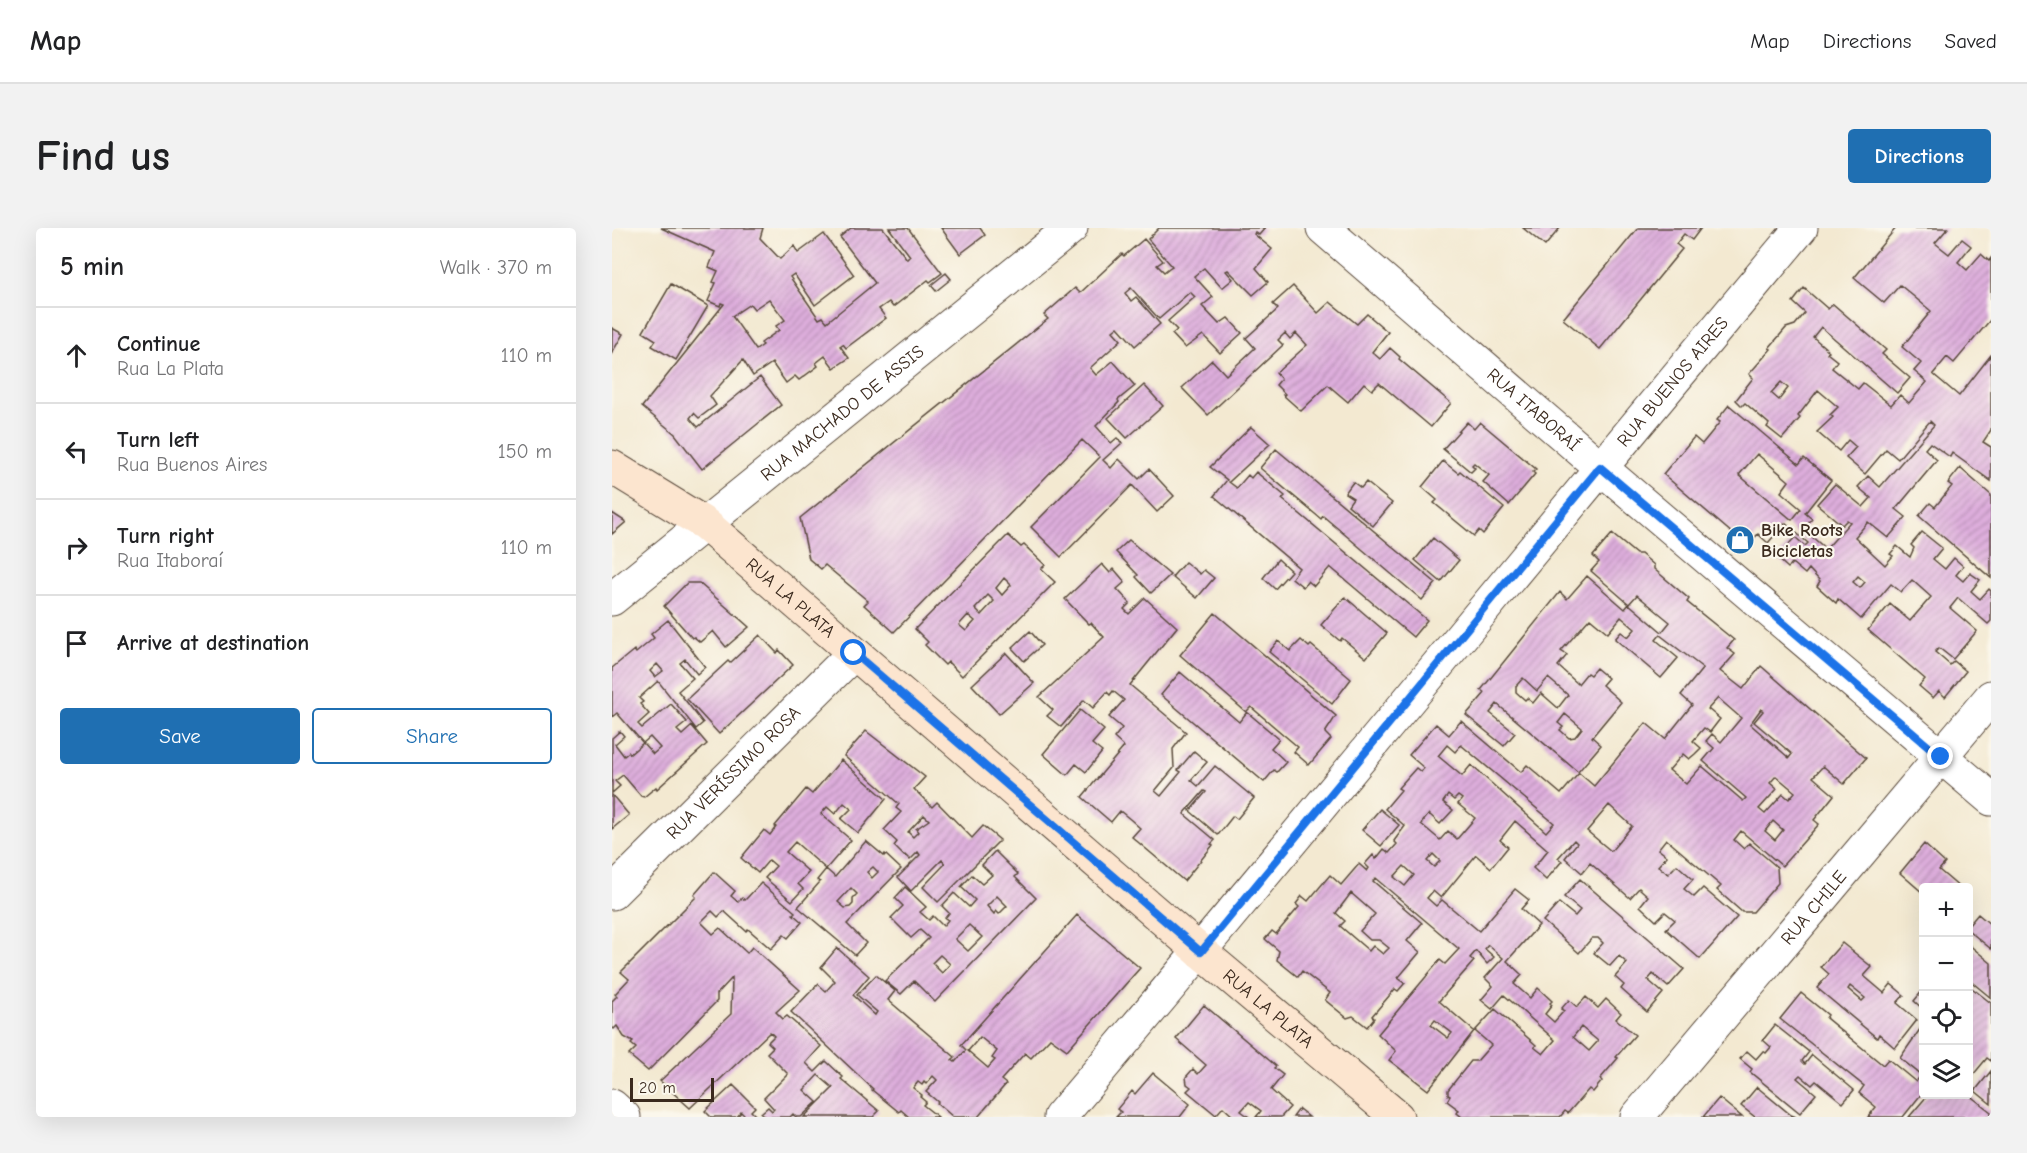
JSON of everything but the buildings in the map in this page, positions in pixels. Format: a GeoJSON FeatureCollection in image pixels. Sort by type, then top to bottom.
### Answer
{"type":"FeatureCollection","features":[{"type":"Feature","properties":{"kind":"street","name":"RUA MACHADO DE ASSIS"},"geometry":{"type":"LineString","coordinates":[[612,599],[1071,228]]}},
{"type":"Feature","properties":{"kind":"street","name":"RUA ITABORAÍ"},"geometry":{"type":"LineString","coordinates":[[1323,228],[1991,799]]}},
{"type":"Feature","properties":{"kind":"street","name":"RUA BUENOS AIRES"},"geometry":{"type":"LineString","coordinates":[[1060,1117],[1201,952],[1600,467],[1801,228]]}},
{"type":"Feature","properties":{"kind":"street","name":"RUA LA PLATA"},"geometry":{"type":"LineString","coordinates":[[612,467],[705,524],[1201,952],[1397,1117]]}},
{"type":"Feature","properties":{"kind":"street","name":"RUA VERÍSSIMO ROSA"},"geometry":{"type":"LineString","coordinates":[[612,893],[854,653]]}},
{"type":"Feature","properties":{"kind":"street","name":"RUA CHILE"},"geometry":{"type":"LineString","coordinates":[[1637,1117],[1991,697]]}},
{"type":"Feature","properties":{"kind":"street"},"geometry":{"type":"LineString","coordinates":[[612,1106],[624,1117]]}},
{"type":"Feature","properties":{"kind":"place","name":"Bike Roots Bicicletas"},"geometry":{"type":"Point","coordinates":[1740,540]}},
{"type":"Feature","properties":{"kind":"route"},"geometry":{"type":"LineString","coordinates":[[854,653],[1201,952],[1600,467],[1941,757]]}}]}
